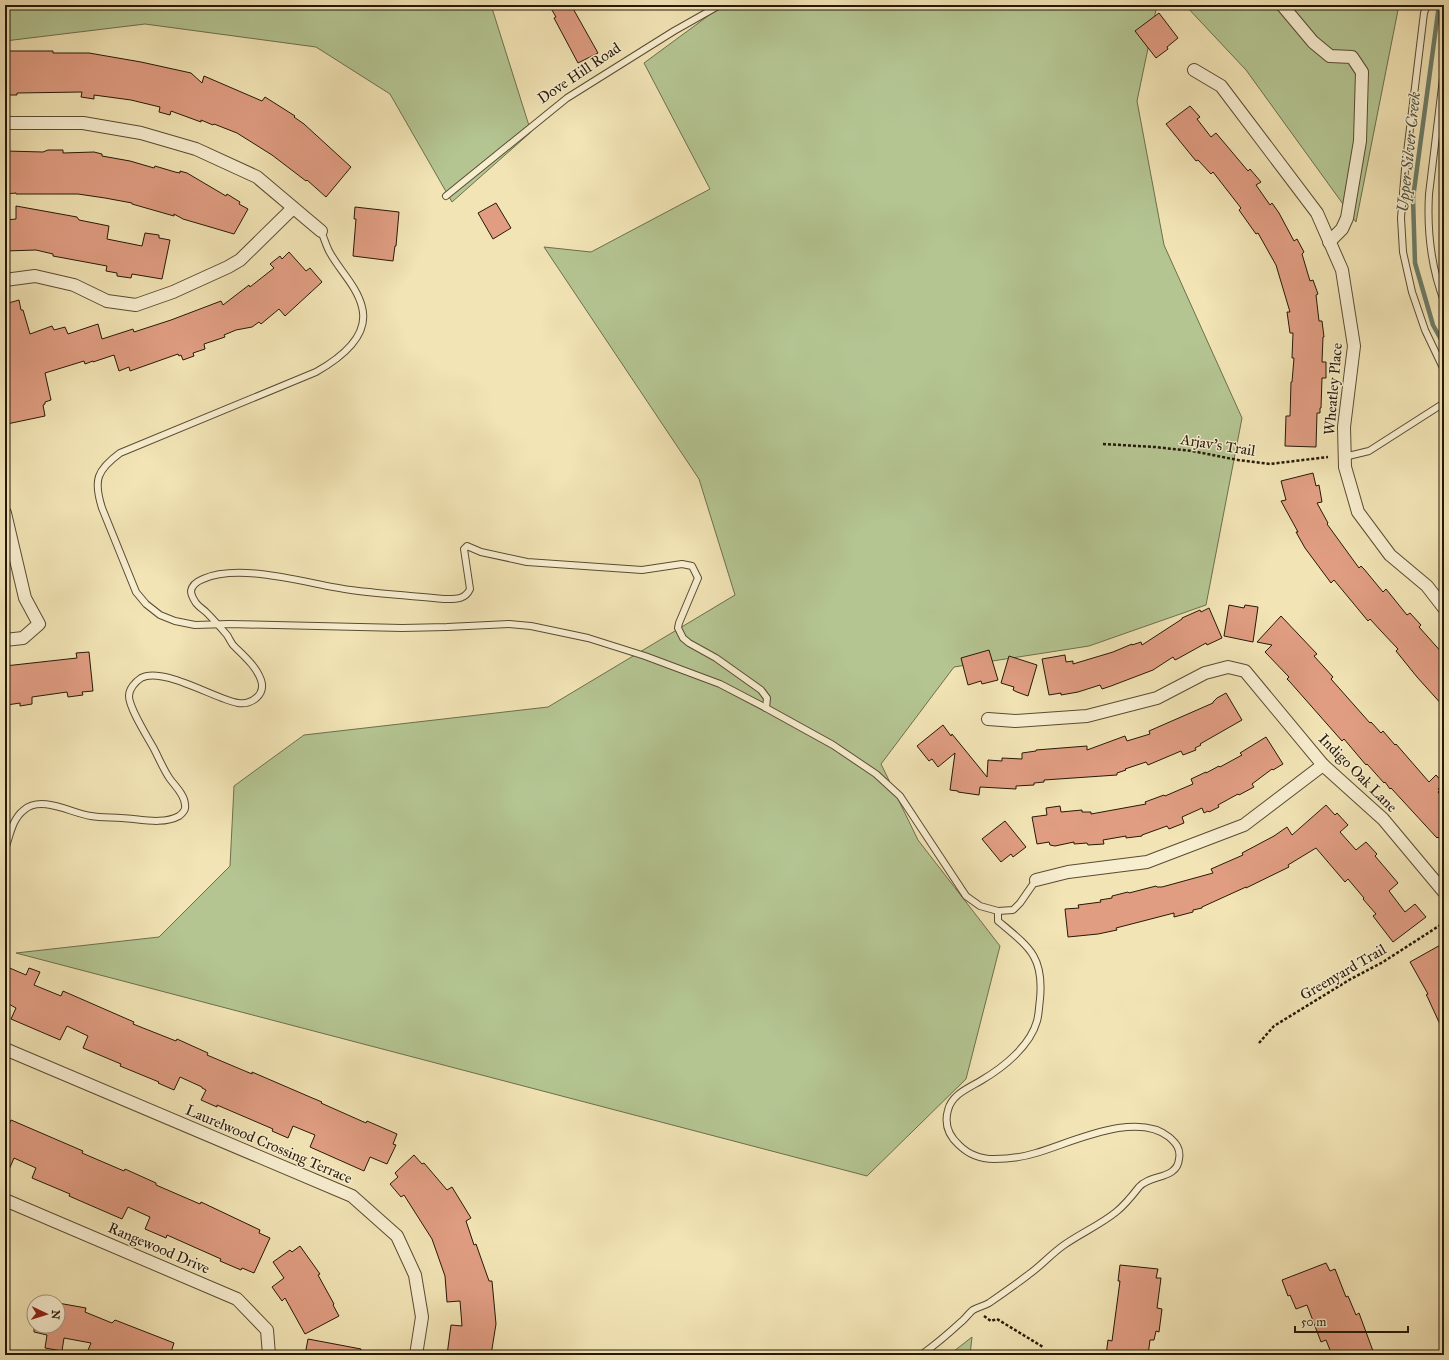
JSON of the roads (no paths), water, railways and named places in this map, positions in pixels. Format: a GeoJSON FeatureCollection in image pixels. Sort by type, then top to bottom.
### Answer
{"type":"FeatureCollection","features":[{"type":"Feature","properties":{"kind":"street"},"geometry":{"type":"LineString","coordinates":[[1282,5],[1313,42],[1330,56],[1352,57],[1362,72],[1360,141],[1347,218],[1342,229],[1329,242]]}},
{"type":"Feature","properties":{"kind":"street","name":"Wheatley Place"},"geometry":{"type":"LineString","coordinates":[[1194,70],[1221,86],[1316,214],[1342,270],[1354,346],[1344,427],[1344,466],[1358,512],[1390,556],[1427,586],[1444,608]]}},
{"type":"Feature","properties":{"kind":"street"},"geometry":{"type":"LineString","coordinates":[[5,122],[83,123],[141,133],[196,149],[257,177],[321,231]]}},
{"type":"Feature","properties":{"kind":"street"},"geometry":{"type":"LineString","coordinates":[[5,280],[34,276],[74,285],[107,301],[136,305],[173,292],[240,260],[293,208]]}},
{"type":"Feature","properties":{"kind":"street"},"geometry":{"type":"LineString","coordinates":[[5,513],[25,598],[39,624],[23,638],[5,640]]}},
{"type":"Feature","properties":{"kind":"street","name":"Indigo Oak Lane"},"geometry":{"type":"LineString","coordinates":[[988,719],[1015,721],[1087,716],[1157,698],[1205,673],[1228,667],[1245,671],[1323,765],[1383,819],[1444,892]]}},
{"type":"Feature","properties":{"kind":"street"},"geometry":{"type":"LineString","coordinates":[[1036,880],[1068,872],[1146,862],[1244,825],[1323,765]]}},
{"type":"Feature","properties":{"kind":"street","name":"Laurelwood Crossing Terrace"},"geometry":{"type":"LineString","coordinates":[[5,1049],[352,1196],[397,1236],[415,1275],[422,1317],[416,1355]]}},
{"type":"Feature","properties":{"kind":"street","name":"Rangewood Drive"},"geometry":{"type":"LineString","coordinates":[[5,1200],[237,1299],[267,1330],[269,1355]]}},
{"type":"Feature","properties":{"kind":"lane","name":"Dove Hill Road"},"geometry":{"type":"LineString","coordinates":[[446,196],[567,98],[674,31],[720,5]]}},
{"type":"Feature","properties":{"kind":"lane"},"geometry":{"type":"LineString","coordinates":[[1427,5],[1424,13],[1404,169],[1401,218],[1403,252],[1412,292],[1425,330],[1444,370]]}},
{"type":"Feature","properties":{"kind":"lane"},"geometry":{"type":"LineString","coordinates":[[1444,70],[1428,212],[1431,256],[1438,286],[1444,301]]}},
{"type":"Feature","properties":{"kind":"lane"},"geometry":{"type":"LineString","coordinates":[[321,231],[330,251],[358,296],[362,307],[364,319],[362,329],[352,344],[334,362],[316,372],[120,453],[106,464],[98,478],[98,496],[102,508],[136,592],[146,604],[160,615],[176,621],[195,625],[417,628],[509,624],[531,626],[588,638],[645,656],[720,684],[833,745],[876,774],[900,796],[966,896],[980,906],[998,911],[1012,910],[1020,903],[1036,880]]}},
{"type":"Feature","properties":{"kind":"lane"},"geometry":{"type":"LineString","coordinates":[[1344,457],[1369,451],[1444,403]]}},
{"type":"Feature","properties":{"kind":"lane"},"geometry":{"type":"LineString","coordinates":[[5,849],[18,816],[25,808],[35,804],[46,804],[91,816],[152,821],[166,820],[178,816],[184,811],[186,804],[133,710],[128,696],[130,689],[141,678],[154,675],[186,684],[239,703],[245,703],[258,697],[262,692],[262,686],[257,672],[250,662],[232,644],[228,636],[207,612],[197,605],[191,592],[198,582],[207,578],[225,574],[252,574],[293,579],[348,590],[457,599],[465,597],[470,590],[464,549],[467,546],[481,552],[527,562],[642,570],[682,564],[692,566],[698,578],[681,617],[678,628],[683,638],[716,658],[761,690],[767,698],[766,708]]}},
{"type":"Feature","properties":{"kind":"lane"},"geometry":{"type":"LineString","coordinates":[[921,1355],[936,1344],[974,1310],[987,1304],[1029,1274],[1064,1245],[1117,1212],[1141,1185],[1148,1180],[1173,1171],[1178,1165],[1180,1159],[1177,1145],[1166,1135],[1156,1130],[1142,1128],[1117,1128],[1100,1131],[1036,1153],[1019,1157],[993,1159],[981,1158],[972,1155],[954,1141],[947,1127],[946,1118],[948,1108],[953,1098],[985,1078],[1013,1056],[1031,1036],[1037,1022],[1041,988],[1040,971],[1036,959],[1021,940],[998,921],[998,911]]}},
{"type":"Feature","properties":{"kind":"waterway","name":"Upper Silver Creek"},"geometry":{"type":"LineString","coordinates":[[1439,5],[1413,198],[1415,263],[1433,325],[1444,345]]}}]}
